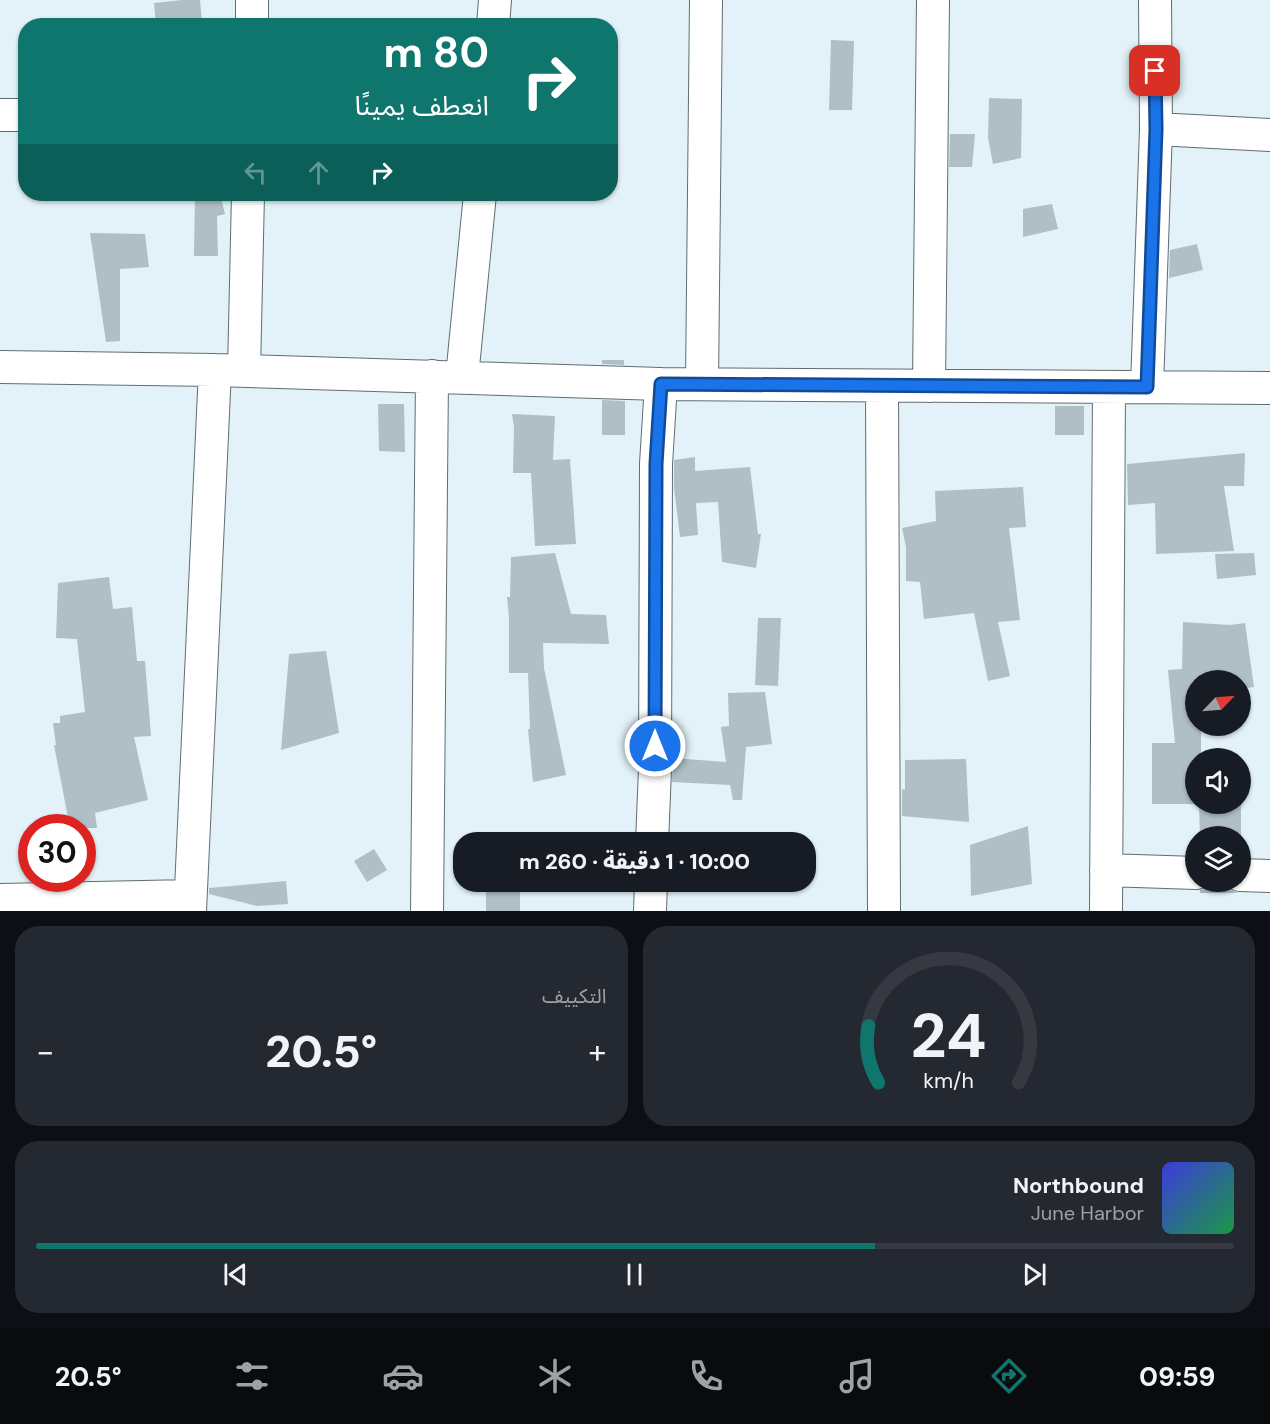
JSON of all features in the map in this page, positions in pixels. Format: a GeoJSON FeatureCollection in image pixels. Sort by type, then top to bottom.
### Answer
{"type":"FeatureCollection","features":[{"type":"Feature","properties":{"kind":"street"},"geometry":{"type":"LineString","coordinates":[[252,0],[252,18]]}},
{"type":"Feature","properties":{"kind":"street"},"geometry":{"type":"LineString","coordinates":[[494,18],[495,0]]}},
{"type":"Feature","properties":{"kind":"street"},"geometry":{"type":"LineString","coordinates":[[702,384],[706,0]]}},
{"type":"Feature","properties":{"kind":"street"},"geometry":{"type":"LineString","coordinates":[[929,386],[930,98],[933,0]]}},
{"type":"Feature","properties":{"kind":"street"},"geometry":{"type":"LineString","coordinates":[[1147,387],[1156,129],[1155,0]]}},
{"type":"Feature","properties":{"kind":"street"},"geometry":{"type":"LineString","coordinates":[[0,115],[18,115]]}},
{"type":"Feature","properties":{"kind":"street"},"geometry":{"type":"LineString","coordinates":[[1156,129],[1270,135]]}},
{"type":"Feature","properties":{"kind":"street"},"geometry":{"type":"LineString","coordinates":[[0,900],[190,904],[230,370],[247,201]]}},
{"type":"Feature","properties":{"kind":"street"},"geometry":{"type":"LineString","coordinates":[[427,911],[447,377],[479,201]]}},
{"type":"Feature","properties":{"kind":"street"},"geometry":{"type":"LineString","coordinates":[[0,367],[230,370],[661,384],[1270,388]]}},
{"type":"Feature","properties":{"kind":"street"},"geometry":{"type":"LineString","coordinates":[[652,832],[655,769],[656,464],[661,384]]}},
{"type":"Feature","properties":{"kind":"street"},"geometry":{"type":"LineString","coordinates":[[882,386],[884,911]]}},
{"type":"Feature","properties":{"kind":"street"},"geometry":{"type":"LineString","coordinates":[[1106,911],[1108,387]]}},
{"type":"Feature","properties":{"kind":"street"},"geometry":{"type":"LineString","coordinates":[[1106,870],[1185,873]]}},
{"type":"Feature","properties":{"kind":"street"},"geometry":{"type":"LineString","coordinates":[[1251,875],[1270,876]]}},
{"type":"Feature","properties":{"kind":"street"},"geometry":{"type":"LineString","coordinates":[[650,911],[651,892]]}},
{"type":"Feature","properties":{"kind":"building"},"geometry":{"type":"Polygon","coordinates":[[[200,0],[202,18],[155,18],[154,3],[200,0]]]}},
{"type":"Feature","properties":{"kind":"building"},"geometry":{"type":"Polygon","coordinates":[[[831,40],[854,41],[852,110],[829,110],[831,40]]]}},
{"type":"Feature","properties":{"kind":"building"},"geometry":{"type":"Polygon","coordinates":[[[989,98],[1022,99],[1021,158],[993,164],[988,138],[989,98]]]}},
{"type":"Feature","properties":{"kind":"building"},"geometry":{"type":"Polygon","coordinates":[[[950,134],[975,134],[972,167],[949,167],[950,134]]]}},
{"type":"Feature","properties":{"kind":"building"},"geometry":{"type":"Polygon","coordinates":[[[195,201],[222,201],[225,214],[217,216],[218,256],[194,256],[195,201]]]}},
{"type":"Feature","properties":{"kind":"building"},"geometry":{"type":"Polygon","coordinates":[[[1052,204],[1058,229],[1023,237],[1023,209],[1052,204]]]}},
{"type":"Feature","properties":{"kind":"building"},"geometry":{"type":"Polygon","coordinates":[[[90,233],[145,234],[149,267],[120,269],[120,341],[106,342],[90,233]]]}},
{"type":"Feature","properties":{"kind":"building"},"geometry":{"type":"Polygon","coordinates":[[[1197,244],[1203,270],[1169,278],[1170,250],[1197,244]]]}},
{"type":"Feature","properties":{"kind":"building"},"geometry":{"type":"Polygon","coordinates":[[[602,360],[624,360],[624,365],[602,364],[602,360]]]}},
{"type":"Feature","properties":{"kind":"building"},"geometry":{"type":"Polygon","coordinates":[[[602,400],[625,401],[625,435],[602,435],[602,400]]]}},
{"type":"Feature","properties":{"kind":"building"},"geometry":{"type":"Polygon","coordinates":[[[378,404],[404,404],[405,452],[379,451],[378,404]]]}},
{"type":"Feature","properties":{"kind":"building"},"geometry":{"type":"Polygon","coordinates":[[[1055,406],[1084,406],[1084,435],[1055,435],[1055,406]]]}},
{"type":"Feature","properties":{"kind":"building"},"geometry":{"type":"Polygon","coordinates":[[[512,414],[555,416],[553,460],[570,459],[576,544],[535,546],[531,473],[513,473],[512,414]]]}},
{"type":"Feature","properties":{"kind":"building"},"geometry":{"type":"Polygon","coordinates":[[[1245,453],[1244,486],[1224,486],[1234,551],[1156,554],[1155,503],[1128,505],[1127,464],[1245,453]]]}},
{"type":"Feature","properties":{"kind":"building"},"geometry":{"type":"Polygon","coordinates":[[[695,457],[695,471],[750,467],[758,534],[761,534],[756,568],[722,562],[718,502],[696,503],[698,535],[680,537],[674,488],[674,460],[695,457]]]}},
{"type":"Feature","properties":{"kind":"building"},"geometry":{"type":"Polygon","coordinates":[[[1023,487],[1026,527],[1009,528],[1020,620],[998,622],[1010,676],[988,681],[974,613],[924,619],[920,582],[906,581],[906,547],[902,528],[936,521],[935,491],[1023,487]]]}},
{"type":"Feature","properties":{"kind":"building"},"geometry":{"type":"Polygon","coordinates":[[[555,553],[571,614],[606,615],[609,644],[543,643],[544,668],[566,775],[533,782],[528,729],[530,729],[528,673],[509,673],[507,597],[510,597],[511,557],[555,553]]]}},
{"type":"Feature","properties":{"kind":"building"},"geometry":{"type":"Polygon","coordinates":[[[1254,553],[1256,575],[1217,579],[1215,554],[1254,553]]]}},
{"type":"Feature","properties":{"kind":"building"},"geometry":{"type":"Polygon","coordinates":[[[109,577],[113,609],[132,607],[137,661],[145,661],[151,736],[134,737],[148,800],[95,814],[67,814],[54,745],[56,745],[53,723],[60,723],[60,716],[85,712],[77,639],[56,638],[58,583],[109,577]]]}},
{"type":"Feature","properties":{"kind":"building"},"geometry":{"type":"Polygon","coordinates":[[[758,618],[781,618],[778,686],[755,685],[758,618]]]}},
{"type":"Feature","properties":{"kind":"building"},"geometry":{"type":"Polygon","coordinates":[[[1183,622],[1230,625],[1245,623],[1254,687],[1251,687],[1251,670],[1185,670],[1185,736],[1201,736],[1201,748],[1185,748],[1185,804],[1152,804],[1152,743],[1175,743],[1168,670],[1182,669],[1183,622]]]}},
{"type":"Feature","properties":{"kind":"building"},"geometry":{"type":"Polygon","coordinates":[[[326,651],[339,733],[281,750],[289,654],[326,651]]]}},
{"type":"Feature","properties":{"kind":"building"},"geometry":{"type":"Polygon","coordinates":[[[765,692],[772,744],[746,747],[742,800],[733,800],[730,785],[672,782],[673,758],[726,762],[721,727],[729,726],[728,693],[765,692]]]}},
{"type":"Feature","properties":{"kind":"building"},"geometry":{"type":"Polygon","coordinates":[[[966,759],[969,822],[902,816],[905,760],[966,759]]]}},
{"type":"Feature","properties":{"kind":"building"},"geometry":{"type":"Polygon","coordinates":[[[1199,814],[1241,814],[1241,826],[1200,826],[1199,814]]]}},
{"type":"Feature","properties":{"kind":"building"},"geometry":{"type":"Polygon","coordinates":[[[1028,826],[1032,884],[971,896],[970,845],[1028,826]]]}},
{"type":"Feature","properties":{"kind":"building"},"geometry":{"type":"Polygon","coordinates":[[[374,849],[387,870],[367,882],[354,861],[374,849]]]}},
{"type":"Feature","properties":{"kind":"building"},"geometry":{"type":"Polygon","coordinates":[[[286,881],[288,904],[257,906],[209,894],[209,888],[286,881]]]}},
{"type":"Feature","properties":{"kind":"building"},"geometry":{"type":"Polygon","coordinates":[[[486,892],[520,892],[520,911],[486,911],[486,892]]]}},
{"type":"Feature","properties":{"kind":"building"},"geometry":{"type":"Polygon","coordinates":[[[1235,892],[1238,893],[1200,893],[1235,892]]]}},
{"type":"Feature","properties":{"kind":"route"},"geometry":{"type":"LineString","coordinates":[[655,746],[656,464],[661,384],[1147,387],[1156,129],[1155,71]]}}]}
